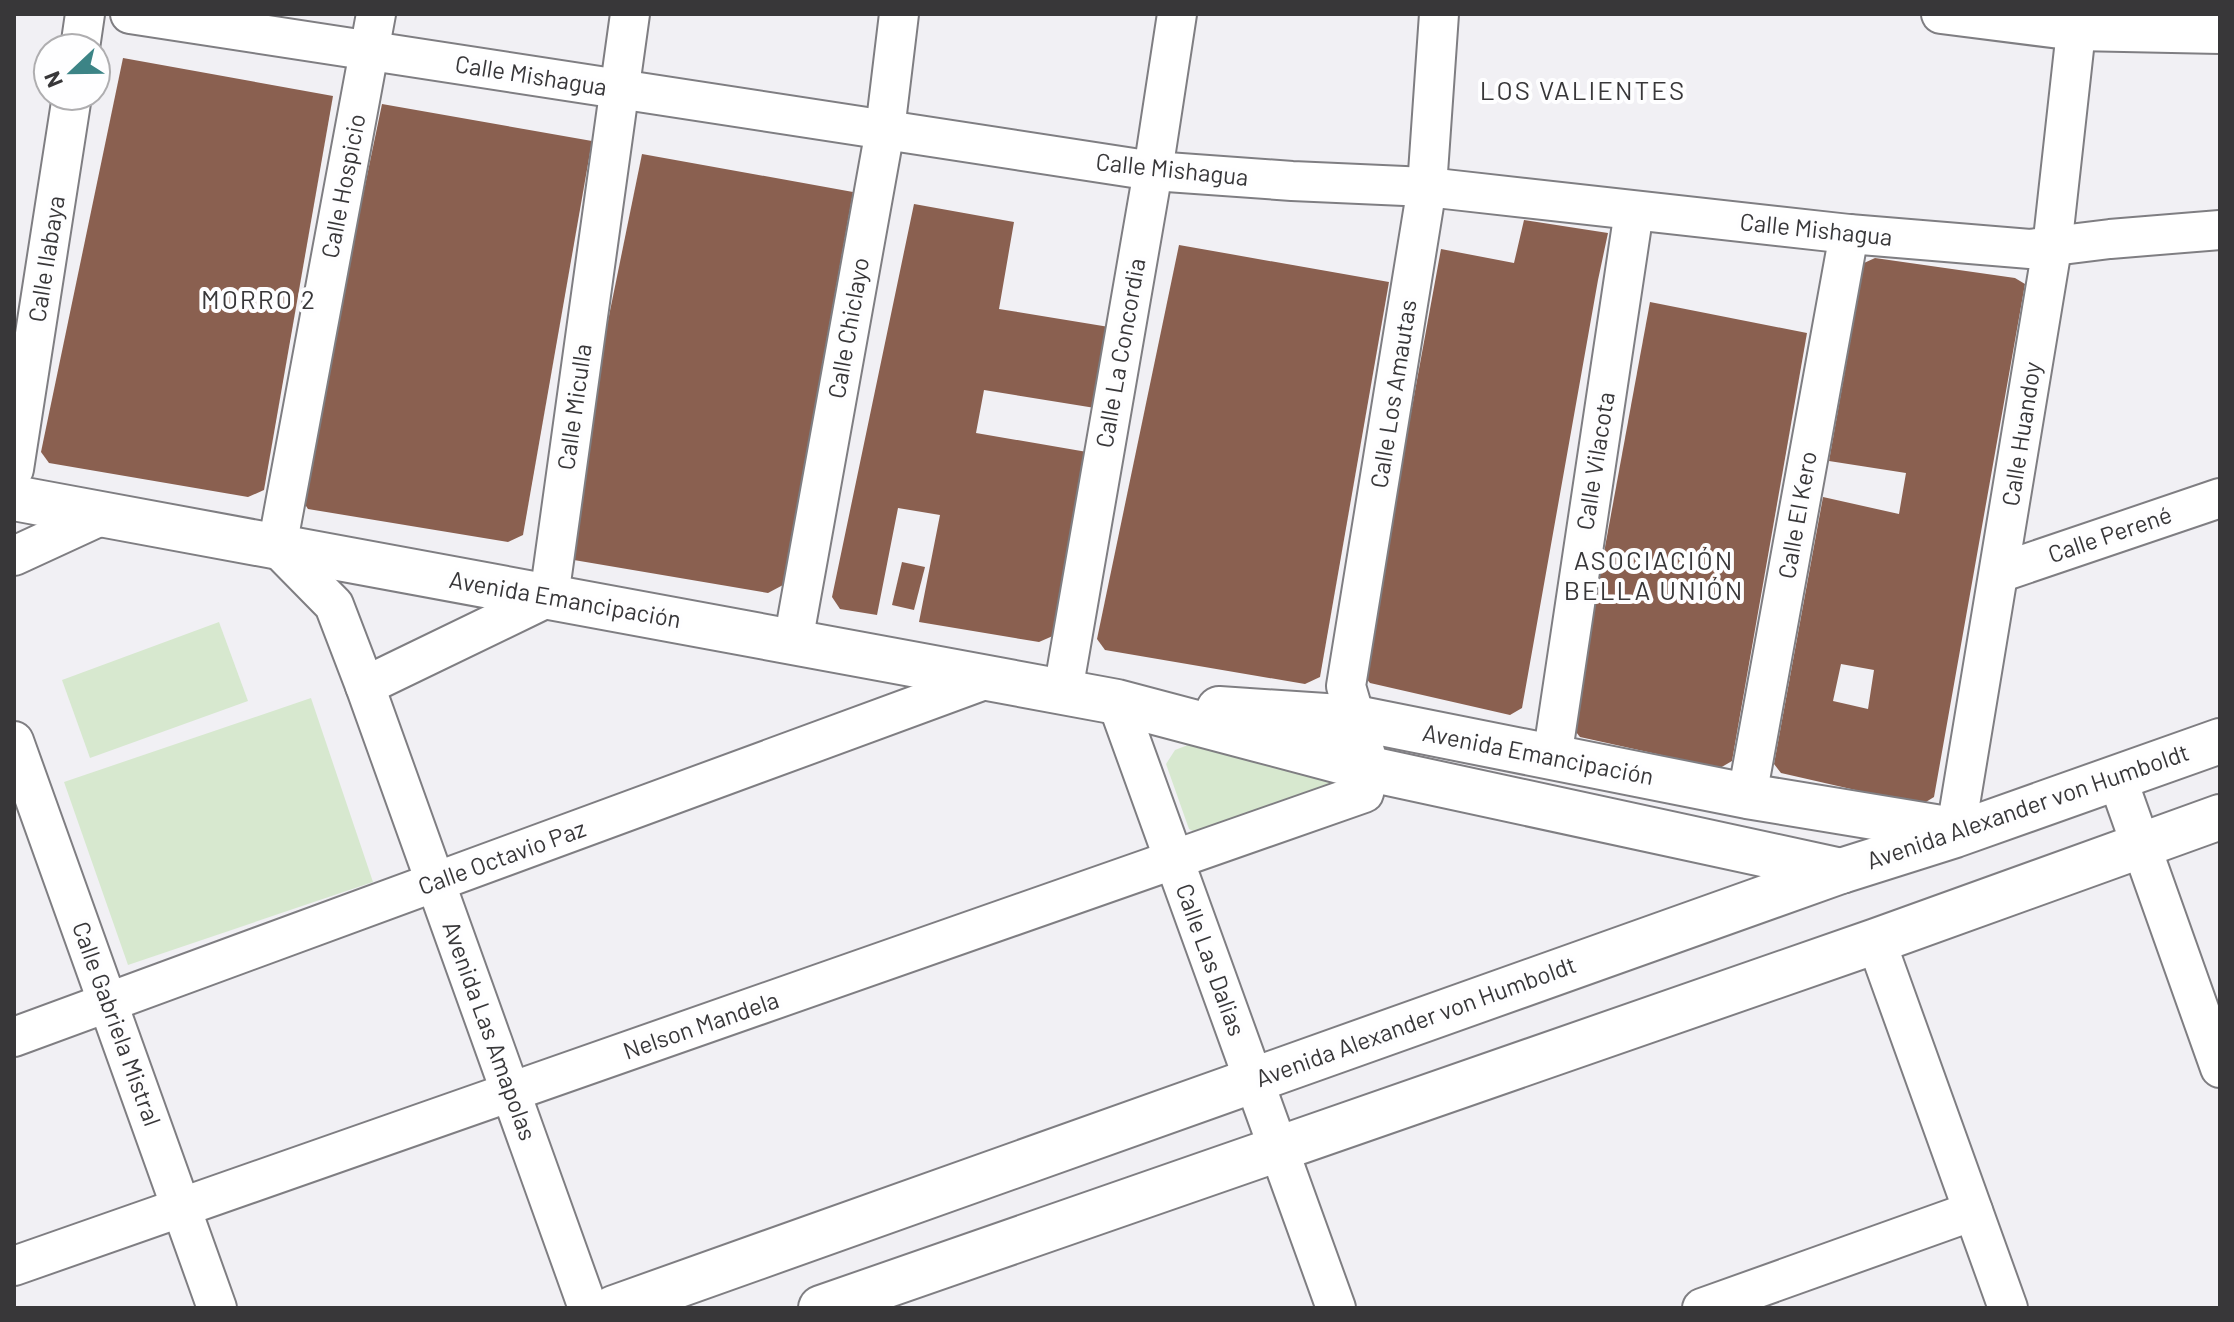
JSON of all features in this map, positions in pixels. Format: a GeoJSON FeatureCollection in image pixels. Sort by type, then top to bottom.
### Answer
{"type":"FeatureCollection","features":[{"type":"Feature","properties":{"kind":"main road","name":"Avenida Emancipación"},"geometry":{"type":"LineString","coordinates":[[14,498],[1117,702],[1370,769],[1841,871]]}},
{"type":"Feature","properties":{"kind":"main road","name":"Avenida Emancipación"},"geometry":{"type":"LineString","coordinates":[[1117,702],[1356,718],[1747,796],[1941,828],[1955,835]]}},
{"type":"Feature","properties":{"kind":"main road","name":"Avenida Alexander von Humboldt"},"geometry":{"type":"LineString","coordinates":[[614,1308],[1841,871],[1955,835],[2220,741]]}},
{"type":"Feature","properties":{"kind":"main road"},"geometry":{"type":"LineString","coordinates":[[821,1308],[885,1297],[1279,1150],[2220,817]]}},
{"type":"Feature","properties":{"kind":"street","name":"Calle Mishagua"},"geometry":{"type":"LineString","coordinates":[[130,14],[1153,171],[1427,187],[1849,234],[2030,249],[2220,230]]}},
{"type":"Feature","properties":{"kind":"street","name":"Calle Hospicio"},"geometry":{"type":"LineString","coordinates":[[277,547],[376,14]]}},
{"type":"Feature","properties":{"kind":"street","name":"Calle Miculla"},"geometry":{"type":"LineString","coordinates":[[549,597],[630,14]]}},
{"type":"Feature","properties":{"kind":"street","name":"Calle Chiclayo"},"geometry":{"type":"LineString","coordinates":[[793,642],[885,130],[899,14]]}},
{"type":"Feature","properties":{"kind":"street","name":"Calle La Concordia"},"geometry":{"type":"LineString","coordinates":[[1063,691],[1153,171],[1177,14]]}},
{"type":"Feature","properties":{"kind":"street","name":"Calle Los Amautas"},"geometry":{"type":"LineString","coordinates":[[1370,769],[1346,686],[1427,187],[1439,14]]}},
{"type":"Feature","properties":{"kind":"street"},"geometry":{"type":"LineString","coordinates":[[1941,14],[2076,31],[2220,34]]}},
{"type":"Feature","properties":{"kind":"street","name":"Calle Huandoy"},"geometry":{"type":"LineString","coordinates":[[1955,835],[2052,248],[2076,31]]}},
{"type":"Feature","properties":{"kind":"street","name":"Calle Ilabaya"},"geometry":{"type":"LineString","coordinates":[[14,469],[70,112]]}},
{"type":"Feature","properties":{"kind":"street","name":"Calle Vilacota"},"geometry":{"type":"LineString","coordinates":[[1552,758],[1634,211]]}},
{"type":"Feature","properties":{"kind":"street","name":"Calle El Kero"},"geometry":{"type":"LineString","coordinates":[[1747,796],[1849,234]]}},
{"type":"Feature","properties":{"kind":"street","name":"Calle Perené"},"geometry":{"type":"LineString","coordinates":[[1999,573],[2220,498]]}},
{"type":"Feature","properties":{"kind":"street"},"geometry":{"type":"LineString","coordinates":[[14,556],[103,515]]}},
{"type":"Feature","properties":{"kind":"street","name":"Avenida Las Amapolas"},"geometry":{"type":"LineString","coordinates":[[277,547],[334,605],[588,1308]]}},
{"type":"Feature","properties":{"kind":"street"},"geometry":{"type":"LineString","coordinates":[[365,686],[549,597]]}},
{"type":"Feature","properties":{"kind":"street","name":"Calle Octavio Paz"},"geometry":{"type":"LineString","coordinates":[[14,1037],[990,678]]}},
{"type":"Feature","properties":{"kind":"street","name":"Calle Las Dalias"},"geometry":{"type":"LineString","coordinates":[[1117,702],[1336,1308]]}},
{"type":"Feature","properties":{"kind":"street","name":"Calle Gabriela Mistral"},"geometry":{"type":"LineString","coordinates":[[14,741],[22,791],[108,1003],[217,1308]]}},
{"type":"Feature","properties":{"kind":"street","name":"Nelson Mandela"},"geometry":{"type":"LineString","coordinates":[[14,1266],[1364,793],[1370,769]]}},
{"type":"Feature","properties":{"kind":"street"},"geometry":{"type":"LineString","coordinates":[[2117,778],[2220,1068]]}},
{"type":"Feature","properties":{"kind":"street"},"geometry":{"type":"LineString","coordinates":[[1876,941],[2008,1308]]}},
{"type":"Feature","properties":{"kind":"street"},"geometry":{"type":"LineString","coordinates":[[1702,1308],[1973,1211]]}},
{"type":"Feature","properties":{"kind":"green space"},"geometry":{"type":"Polygon","coordinates":[[[219,622],[248,701],[90,758],[62,680],[219,622]]]}},
{"type":"Feature","properties":{"kind":"green space"},"geometry":{"type":"Polygon","coordinates":[[[311,698],[373,882],[128,965],[64,782],[311,698]]]}},
{"type":"Feature","properties":{"kind":"green space"},"geometry":{"type":"Polygon","coordinates":[[[1188,745],[1340,776],[1340,790],[1205,837],[1189,829],[1166,764],[1175,750],[1188,745]]]}},
{"type":"Feature","properties":{"kind":"building"},"geometry":{"type":"Polygon","coordinates":[[[123,58],[333,96],[264,490],[248,497],[49,463],[41,452],[123,58]]]}},
{"type":"Feature","properties":{"kind":"building"},"geometry":{"type":"Polygon","coordinates":[[[382,104],[592,141],[523,535],[508,542],[308,509],[300,497],[382,104]]]}},
{"type":"Feature","properties":{"kind":"building"},"geometry":{"type":"Polygon","coordinates":[[[642,154],[853,192],[783,585],[768,593],[568,559],[590,409],[642,154]]]}},
{"type":"Feature","properties":{"kind":"building"},"geometry":{"type":"Polygon","coordinates":[[[914,204],[1014,222],[999,309],[1109,327],[1095,408],[984,390],[976,433],[1087,452],[1055,635],[1039,642],[919,622],[940,515],[898,508],[877,615],[840,609],[832,597],[914,204]]]}},
{"type":"Feature","properties":{"kind":"building"},"geometry":{"type":"Polygon","coordinates":[[[1524,220],[1608,233],[1522,708],[1510,715],[1370,683],[1363,675],[1441,249],[1514,263],[1524,220]]]}},
{"type":"Feature","properties":{"kind":"building"},"geometry":{"type":"Polygon","coordinates":[[[1179,245],[1389,282],[1320,677],[1305,684],[1105,650],[1097,639],[1179,245]]]}},
{"type":"Feature","properties":{"kind":"building"},"geometry":{"type":"Polygon","coordinates":[[[1875,258],[2015,278],[2025,284],[1934,797],[1921,805],[1781,773],[1774,764],[1823,497],[1899,514],[1906,473],[1829,461],[1864,263],[1875,258]],[[1841,664],[1833,701],[1868,709],[1874,670],[1841,664]]]}},
{"type":"Feature","properties":{"kind":"building"},"geometry":{"type":"Polygon","coordinates":[[[1650,302],[1807,333],[1732,761],[1720,768],[1580,737],[1572,727],[1650,302]]]}},
{"type":"Feature","properties":{"kind":"building"},"geometry":{"type":"Polygon","coordinates":[[[902,562],[925,567],[914,610],[892,605],[902,562]]]}},
{"type":"Feature","properties":{"kind":"district","name":"LOS VALIENTES"},"geometry":{"type":"Point","coordinates":[1583,91]}},
{"type":"Feature","properties":{"kind":"district","name":"MORRO 2"},"geometry":{"type":"Point","coordinates":[259,300]}},
{"type":"Feature","properties":{"kind":"district","name":"ASOCIACIÓN BELLA UNIÓN"},"geometry":{"type":"Point","coordinates":[1654,576]}}]}
